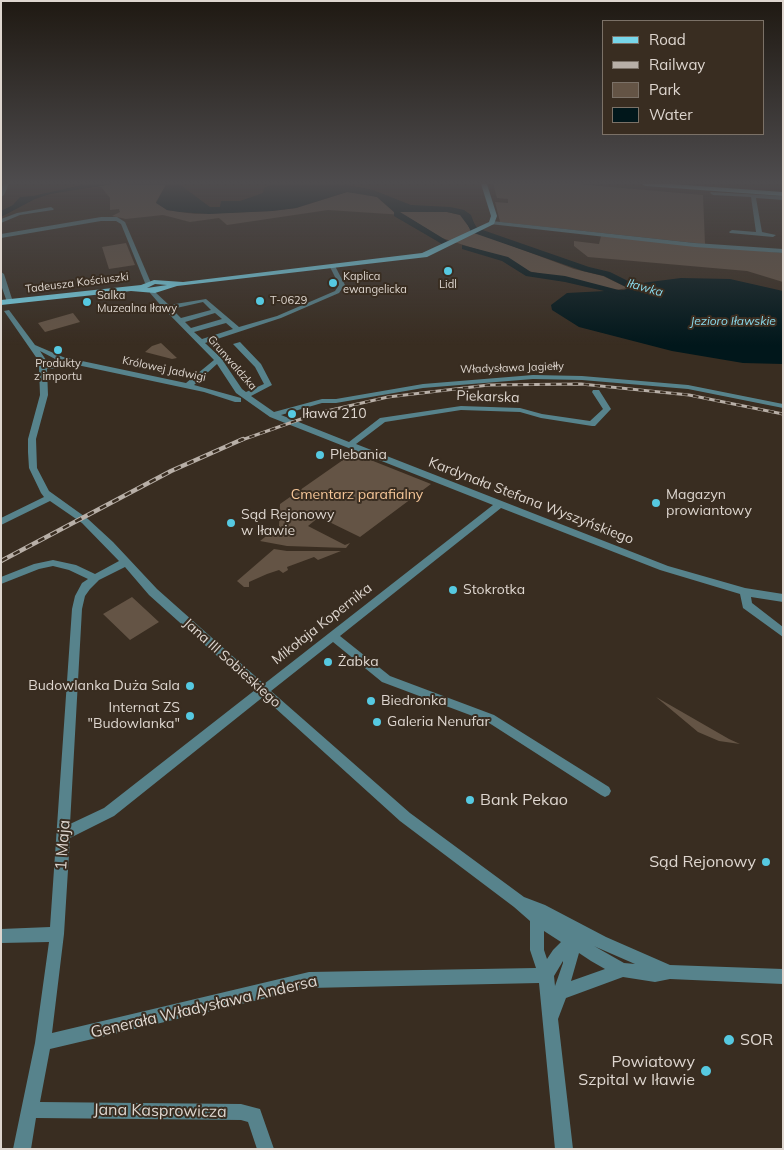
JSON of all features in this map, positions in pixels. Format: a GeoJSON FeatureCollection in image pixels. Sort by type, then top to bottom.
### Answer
{"type":"FeatureCollection","features":[{"type":"Feature","properties":{"kind":"main road","name":"Tadeusza Kościuszki"},"geometry":{"type":"LineString","coordinates":[[9,306],[424,255],[463,238]]}},
{"type":"Feature","properties":{"kind":"street","name":"Grunwaldzka"},"geometry":{"type":"LineString","coordinates":[[130,238],[153,287],[166,308],[218,360],[241,398],[273,415]]}},
{"type":"Feature","properties":{"kind":"street"},"geometry":{"type":"LineString","coordinates":[[627,238],[694,245],[783,251]]}},
{"type":"Feature","properties":{"kind":"street"},"geometry":{"type":"LineString","coordinates":[[200,342],[279,316],[340,290],[342,285],[333,267]]}},
{"type":"Feature","properties":{"kind":"street"},"geometry":{"type":"LineString","coordinates":[[1,274],[9,306]]}},
{"type":"Feature","properties":{"kind":"street"},"geometry":{"type":"LineString","coordinates":[[166,308],[204,300],[238,330]]}},
{"type":"Feature","properties":{"kind":"street","name":"Królowej Jadwigi"},"geometry":{"type":"LineString","coordinates":[[9,306],[17,326],[34,346],[45,364]]}},
{"type":"Feature","properties":{"kind":"street"},"geometry":{"type":"LineString","coordinates":[[179,321],[217,310]]}},
{"type":"Feature","properties":{"kind":"street"},"geometry":{"type":"LineString","coordinates":[[189,331],[227,320]]}},
{"type":"Feature","properties":{"kind":"street"},"geometry":{"type":"LineString","coordinates":[[237,344],[258,366],[268,385],[241,398]]}},
{"type":"Feature","properties":{"kind":"street","name":"Królowej Jadwigi"},"geometry":{"type":"LineString","coordinates":[[34,346],[59,360],[83,363],[241,398]]}},
{"type":"Feature","properties":{"kind":"street"},"geometry":{"type":"LineString","coordinates":[[45,364],[59,360]]}},
{"type":"Feature","properties":{"kind":"street"},"geometry":{"type":"LineString","coordinates":[[45,364],[59,360]]}},
{"type":"Feature","properties":{"kind":"street"},"geometry":{"type":"LineString","coordinates":[[188,386],[218,360]]}},
{"type":"Feature","properties":{"kind":"street","name":"Jana III Sobieskiego"},"geometry":{"type":"LineString","coordinates":[[45,364],[44,395],[32,439],[32,452],[33,468],[49,498],[85,521],[110,544],[153,592],[405,817],[519,902],[537,918],[576,937]]}},
{"type":"Feature","properties":{"kind":"street","name":"Władysława Jagiełły"},"geometry":{"type":"LineString","coordinates":[[273,415],[322,401],[336,401],[423,386],[534,376],[688,387],[783,406]]}},
{"type":"Feature","properties":{"kind":"street","name":"Piekarska"},"geometry":{"type":"LineString","coordinates":[[350,445],[383,420],[461,408],[520,410],[541,416],[592,424],[606,410],[596,392]]}},
{"type":"Feature","properties":{"kind":"street","name":"Kardynała Stefana Wyszyńskiego"},"geometry":{"type":"LineString","coordinates":[[273,415],[664,568],[745,592],[783,598]]}},
{"type":"Feature","properties":{"kind":"street"},"geometry":{"type":"LineString","coordinates":[[1,522],[49,498]]}},
{"type":"Feature","properties":{"kind":"street","name":"Mikołaja Kopernika"},"geometry":{"type":"LineString","coordinates":[[64,834],[109,812],[500,504]]}},
{"type":"Feature","properties":{"kind":"street","name":"1 Maja"},"geometry":{"type":"LineString","coordinates":[[22,1149],[42,1044],[57,934],[77,609],[80,596],[95,578],[125,562]]}},
{"type":"Feature","properties":{"kind":"street"},"geometry":{"type":"LineString","coordinates":[[1,581],[37,566],[54,563],[72,567],[95,578]]}},
{"type":"Feature","properties":{"kind":"street"},"geometry":{"type":"LineString","coordinates":[[745,592],[747,605],[783,632]]}},
{"type":"Feature","properties":{"kind":"street"},"geometry":{"type":"LineString","coordinates":[[332,636],[386,679],[490,718],[605,791]]}},
{"type":"Feature","properties":{"kind":"street","name":"Jana III Sobieskiego"},"geometry":{"type":"LineString","coordinates":[[519,902],[540,910],[576,937]]}},
{"type":"Feature","properties":{"kind":"street"},"geometry":{"type":"LineString","coordinates":[[537,918],[537,950],[546,975],[564,1149]]}},
{"type":"Feature","properties":{"kind":"street"},"geometry":{"type":"LineString","coordinates":[[1,936],[57,934]]}},
{"type":"Feature","properties":{"kind":"street"},"geometry":{"type":"LineString","coordinates":[[546,975],[558,955],[576,937]]}},
{"type":"Feature","properties":{"kind":"street"},"geometry":{"type":"LineString","coordinates":[[576,937],[623,970],[655,975],[670,972],[783,977]]}},
{"type":"Feature","properties":{"kind":"street"},"geometry":{"type":"LineString","coordinates":[[576,937],[670,972]]}},
{"type":"Feature","properties":{"kind":"street"},"geometry":{"type":"LineString","coordinates":[[550,1021],[570,963],[576,937]]}},
{"type":"Feature","properties":{"kind":"street"},"geometry":{"type":"LineString","coordinates":[[559,993],[623,970]]}},
{"type":"Feature","properties":{"kind":"street","name":"Generała Władysława Andersa"},"geometry":{"type":"LineString","coordinates":[[42,1044],[310,980],[546,975]]}},
{"type":"Feature","properties":{"kind":"street","name":"Jana Kasprowicza"},"geometry":{"type":"LineString","coordinates":[[30,1110],[241,1112],[254,1115],[266,1149]]}},
{"type":"Feature","properties":{"kind":"green space"},"geometry":{"type":"Polygon","coordinates":[[[442,238],[490,238],[574,269],[603,276],[628,288],[615,290],[528,271],[504,258],[442,238]]]}},
{"type":"Feature","properties":{"kind":"green space"},"geometry":{"type":"Polygon","coordinates":[[[601,238],[619,238],[783,253],[783,282],[747,271],[588,257],[574,246],[574,241],[599,244],[601,238]]]}},
{"type":"Feature","properties":{"kind":"green space"},"geometry":{"type":"Polygon","coordinates":[[[646,238],[705,238],[705,244],[646,238]]]}},
{"type":"Feature","properties":{"kind":"green space"},"geometry":{"type":"Polygon","coordinates":[[[126,243],[135,265],[109,269],[102,247],[126,243]]]}},
{"type":"Feature","properties":{"kind":"green space"},"geometry":{"type":"Polygon","coordinates":[[[73,313],[80,322],[45,332],[38,323],[73,313]]]}},
{"type":"Feature","properties":{"kind":"green space"},"geometry":{"type":"Polygon","coordinates":[[[161,343],[177,358],[172,359],[145,352],[152,346],[161,343]]]}},
{"type":"Feature","properties":{"kind":"green space","name":"Cmentarz parafialny"},"geometry":{"type":"Polygon","coordinates":[[[353,453],[431,484],[360,537],[319,517],[308,526],[345,545],[350,543],[346,548],[287,546],[260,541],[279,526],[280,504],[353,453]]]}},
{"type":"Feature","properties":{"kind":"green space"},"geometry":{"type":"Polygon","coordinates":[[[274,549],[287,551],[341,551],[318,560],[314,557],[287,567],[288,570],[283,573],[279,570],[267,574],[249,582],[249,587],[244,587],[237,581],[274,549]]]}},
{"type":"Feature","properties":{"kind":"green space"},"geometry":{"type":"Polygon","coordinates":[[[132,597],[159,622],[130,640],[103,614],[132,597]]]}},
{"type":"Feature","properties":{"kind":"green space"},"geometry":{"type":"Polygon","coordinates":[[[656,697],[740,744],[719,741],[698,732],[656,697]]]}},
{"type":"Feature","properties":{"kind":"water","name":"Jezioro Iławskie"},"geometry":{"type":"Polygon","coordinates":[[[681,278],[730,279],[783,291],[783,364],[743,363],[672,351],[579,327],[552,310],[551,305],[567,293],[624,290],[642,283],[681,278]]]}},
{"type":"Feature","properties":{"kind":"waterway","name":"Iławka"},"geometry":{"type":"LineString","coordinates":[[438,238],[445,242]]}},
{"type":"Feature","properties":{"kind":"waterway","name":"Iławka"},"geometry":{"type":"LineString","coordinates":[[496,238],[586,269],[607,274],[633,287],[650,291]]}},
{"type":"Feature","properties":{"kind":"waterway","name":"Iławka"},"geometry":{"type":"LineString","coordinates":[[465,247],[505,259],[529,274],[565,279],[630,294]]}},
{"type":"Feature","properties":{"kind":"railway"},"geometry":{"type":"LineString","coordinates":[[239,441],[318,413],[388,397],[489,385],[581,384],[689,395],[783,414]]}},
{"type":"Feature","properties":{"kind":"railway"},"geometry":{"type":"LineString","coordinates":[[1,561],[171,471],[243,439]]}},
{"type":"Feature","properties":{"kind":"place","name":"Lidl"},"geometry":{"type":"Point","coordinates":[448,271]}},
{"type":"Feature","properties":{"kind":"place","name":"Kaplica ewangelicka"},"geometry":{"type":"Point","coordinates":[333,283]}},
{"type":"Feature","properties":{"kind":"place","name":"T-0629"},"geometry":{"type":"Point","coordinates":[260,301]}},
{"type":"Feature","properties":{"kind":"place","name":"Salka Muzealna Iławy"},"geometry":{"type":"Point","coordinates":[87,302]}},
{"type":"Feature","properties":{"kind":"place","name":"Produkty z importu"},"geometry":{"type":"Point","coordinates":[58,350]}},
{"type":"Feature","properties":{"kind":"place","name":"Iława 210"},"geometry":{"type":"Point","coordinates":[292,414]}},
{"type":"Feature","properties":{"kind":"place","name":"Plebania"},"geometry":{"type":"Point","coordinates":[320,455]}},
{"type":"Feature","properties":{"kind":"place","name":"Magazyn prowiantowy"},"geometry":{"type":"Point","coordinates":[656,503]}},
{"type":"Feature","properties":{"kind":"place","name":"Sąd Rejonowy w Iławie"},"geometry":{"type":"Point","coordinates":[231,523]}},
{"type":"Feature","properties":{"kind":"place","name":"Stokrotka"},"geometry":{"type":"Point","coordinates":[453,590]}},
{"type":"Feature","properties":{"kind":"place","name":"Żabka"},"geometry":{"type":"Point","coordinates":[328,662]}},
{"type":"Feature","properties":{"kind":"place","name":"Budowlanka Duża Sala"},"geometry":{"type":"Point","coordinates":[190,686]}},
{"type":"Feature","properties":{"kind":"place","name":"Biedronka"},"geometry":{"type":"Point","coordinates":[371,701]}},
{"type":"Feature","properties":{"kind":"place","name":"Internat ZS \"Budowlanka\""},"geometry":{"type":"Point","coordinates":[190,716]}},
{"type":"Feature","properties":{"kind":"place","name":"Galeria Nenufar"},"geometry":{"type":"Point","coordinates":[377,722]}},
{"type":"Feature","properties":{"kind":"place","name":"Bank Pekao"},"geometry":{"type":"Point","coordinates":[470,800]}},
{"type":"Feature","properties":{"kind":"place","name":"Sąd Rejonowy"},"geometry":{"type":"Point","coordinates":[766,862]}},
{"type":"Feature","properties":{"kind":"place","name":"SOR"},"geometry":{"type":"Point","coordinates":[729,1040]}},
{"type":"Feature","properties":{"kind":"place","name":"Powiatowy Szpital w Iławie"},"geometry":{"type":"Point","coordinates":[706,1071]}}]}
